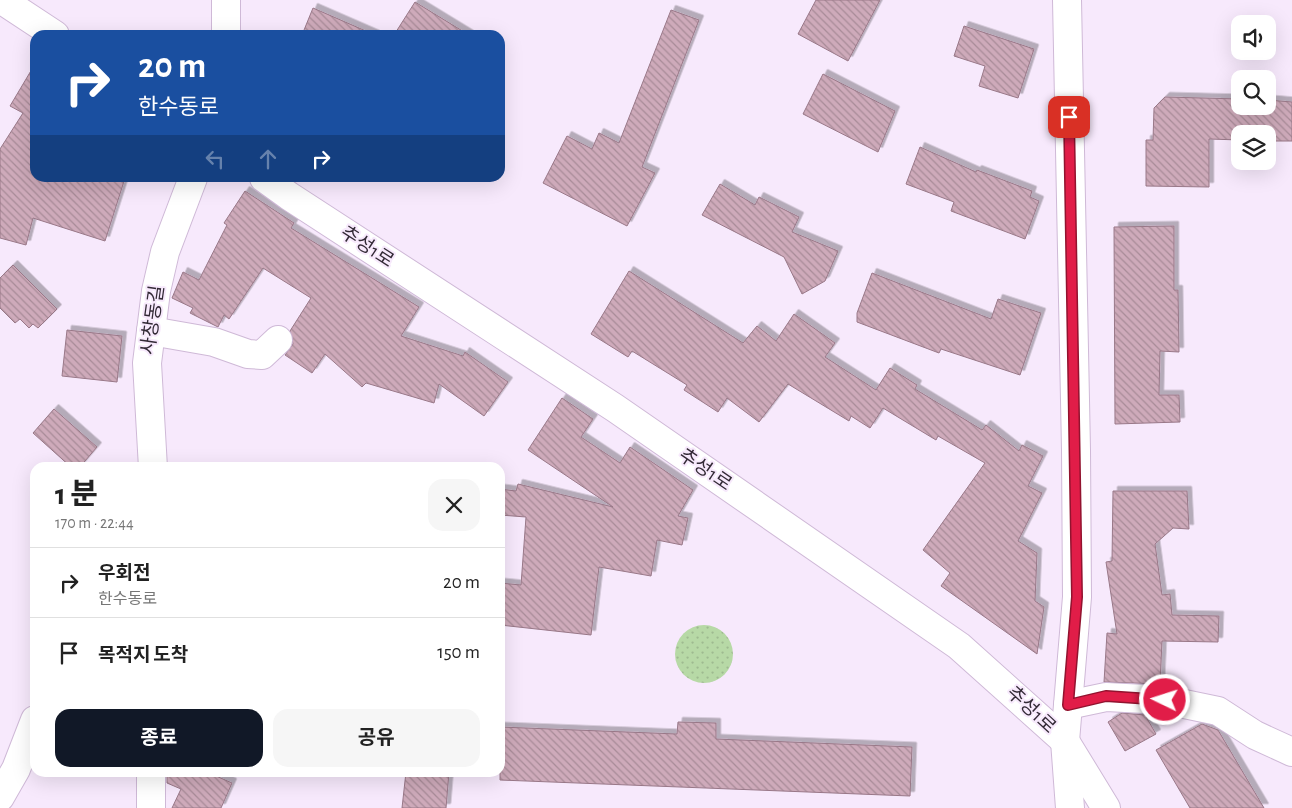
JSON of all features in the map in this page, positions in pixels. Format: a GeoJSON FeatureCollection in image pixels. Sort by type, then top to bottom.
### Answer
{"type":"FeatureCollection","features":[{"type":"Feature","properties":{"kind":"street"},"geometry":{"type":"LineString","coordinates":[[2,0],[47,30]]}},
{"type":"Feature","properties":{"kind":"street"},"geometry":{"type":"LineString","coordinates":[[226,0],[226,30]]}},
{"type":"Feature","properties":{"kind":"street"},"geometry":{"type":"LineString","coordinates":[[1067,0],[1077,577],[1065,742],[1070,808]]}},
{"type":"Feature","properties":{"kind":"street","name":"사창동길"},"geometry":{"type":"LineString","coordinates":[[153,462],[147,363],[156,291],[165,252],[191,182]]}},
{"type":"Feature","properties":{"kind":"street","name":"추성1로"},"geometry":{"type":"LineString","coordinates":[[270,182],[615,408],[959,646],[1065,742],[1106,808]]}},
{"type":"Feature","properties":{"kind":"street"},"geometry":{"type":"LineString","coordinates":[[151,331],[214,342],[248,354],[262,355],[278,340]]}},
{"type":"Feature","properties":{"kind":"street"},"geometry":{"type":"LineString","coordinates":[[139,462],[153,440]]}},
{"type":"Feature","properties":{"kind":"street"},"geometry":{"type":"LineString","coordinates":[[1068,705],[1106,696],[1165,700],[1218,711],[1255,735],[1292,752]]}},
{"type":"Feature","properties":{"kind":"street"},"geometry":{"type":"LineString","coordinates":[[0,797],[16,769],[30,733]]}},
{"type":"Feature","properties":{"kind":"street"},"geometry":{"type":"LineString","coordinates":[[151,777],[151,808]]}},
{"type":"Feature","properties":{"kind":"green space"},"geometry":{"type":"Polygon","coordinates":[[[698,625],[710,625],[725,633],[733,648],[733,660],[725,675],[710,683],[698,683],[683,675],[675,660],[675,648],[683,633],[698,625]]]}},
{"type":"Feature","properties":{"kind":"building"},"geometry":{"type":"Polygon","coordinates":[[[816,0],[880,0],[848,61],[798,34],[816,0]]]}},
{"type":"Feature","properties":{"kind":"building"},"geometry":{"type":"Polygon","coordinates":[[[415,2],[461,30],[397,30],[415,2]]]}},
{"type":"Feature","properties":{"kind":"building"},"geometry":{"type":"Polygon","coordinates":[[[313,8],[364,30],[304,30],[313,8]]]}},
{"type":"Feature","properties":{"kind":"building"},"geometry":{"type":"Polygon","coordinates":[[[671,10],[699,20],[642,167],[655,173],[627,226],[543,183],[567,136],[592,149],[599,133],[619,143],[671,10]]]}},
{"type":"Feature","properties":{"kind":"building"},"geometry":{"type":"Polygon","coordinates":[[[964,26],[1034,49],[1018,98],[979,86],[985,66],[954,56],[964,26]]]}},
{"type":"Feature","properties":{"kind":"building"},"geometry":{"type":"Polygon","coordinates":[[[30,72],[30,182],[124,182],[105,241],[33,218],[26,245],[0,238],[0,149],[23,113],[10,106],[30,72]]]}},
{"type":"Feature","properties":{"kind":"building"},"geometry":{"type":"Polygon","coordinates":[[[823,74],[895,111],[878,152],[803,114],[823,74]]]}},
{"type":"Feature","properties":{"kind":"building"},"geometry":{"type":"Polygon","coordinates":[[[1165,97],[1231,99],[1231,115],[1276,115],[1276,101],[1292,102],[1292,141],[1276,141],[1276,125],[1231,125],[1231,140],[1209,139],[1209,187],[1146,186],[1146,140],[1153,140],[1154,108],[1165,97]]]}},
{"type":"Feature","properties":{"kind":"building"},"geometry":{"type":"Polygon","coordinates":[[[920,147],[976,172],[977,170],[1032,191],[1030,197],[1039,201],[1025,239],[951,211],[954,202],[906,184],[920,147]]]}},
{"type":"Feature","properties":{"kind":"building"},"geometry":{"type":"Polygon","coordinates":[[[720,184],[755,205],[759,197],[799,217],[792,232],[838,251],[825,281],[802,294],[784,257],[702,215],[720,184]]]}},
{"type":"Feature","properties":{"kind":"building"},"geometry":{"type":"Polygon","coordinates":[[[245,191],[294,223],[291,228],[419,307],[401,336],[463,356],[465,352],[508,382],[484,416],[439,384],[434,403],[366,383],[362,387],[325,354],[312,373],[285,355],[293,344],[290,331],[311,298],[263,268],[229,319],[224,315],[218,327],[190,313],[193,308],[172,298],[183,272],[199,280],[227,225],[224,223],[245,191]]]}},
{"type":"Feature","properties":{"kind":"building"},"geometry":{"type":"Polygon","coordinates":[[[1174,226],[1174,290],[1178,290],[1179,352],[1160,351],[1159,395],[1179,395],[1180,422],[1115,424],[1114,227],[1174,226]]]}},
{"type":"Feature","properties":{"kind":"building"},"geometry":{"type":"Polygon","coordinates":[[[13,265],[57,309],[38,328],[33,324],[29,328],[20,319],[15,323],[0,308],[0,278],[13,265]]]}},
{"type":"Feature","properties":{"kind":"building"},"geometry":{"type":"Polygon","coordinates":[[[629,271],[743,343],[757,326],[776,341],[794,314],[835,343],[825,357],[876,390],[890,368],[917,385],[915,389],[982,430],[986,425],[1019,451],[1022,445],[1043,456],[1028,486],[1042,493],[1018,541],[1037,553],[1035,601],[1044,607],[1037,654],[941,586],[950,573],[923,550],[985,463],[938,436],[936,440],[883,408],[870,428],[851,416],[849,421],[788,384],[759,422],[727,398],[718,412],[684,390],[687,385],[632,351],[628,357],[591,334],[629,271]]]}},
{"type":"Feature","properties":{"kind":"building"},"geometry":{"type":"Polygon","coordinates":[[[872,273],[991,319],[998,299],[1041,313],[1020,375],[941,349],[939,353],[857,322],[857,313],[872,273]]]}},
{"type":"Feature","properties":{"kind":"building"},"geometry":{"type":"Polygon","coordinates":[[[67,330],[122,336],[117,382],[62,376],[67,330]]]}},
{"type":"Feature","properties":{"kind":"building"},"geometry":{"type":"Polygon","coordinates":[[[562,398],[593,419],[581,437],[620,463],[630,447],[693,490],[678,516],[688,518],[682,545],[657,540],[651,576],[599,567],[591,635],[505,626],[505,583],[521,585],[526,517],[505,515],[505,490],[516,491],[518,484],[613,507],[528,450],[562,398]]]}},
{"type":"Feature","properties":{"kind":"building"},"geometry":{"type":"Polygon","coordinates":[[[54,409],[97,447],[84,462],[65,462],[33,433],[54,409]]]}},
{"type":"Feature","properties":{"kind":"building"},"geometry":{"type":"Polygon","coordinates":[[[1113,491],[1187,491],[1189,529],[1173,528],[1155,544],[1162,595],[1170,594],[1172,615],[1219,616],[1218,642],[1162,641],[1160,684],[1104,682],[1107,633],[1117,634],[1106,562],[1112,561],[1113,491]]]}},
{"type":"Feature","properties":{"kind":"building"},"geometry":{"type":"Polygon","coordinates":[[[1122,713],[1145,715],[1156,734],[1125,751],[1108,722],[1122,713]]]}},
{"type":"Feature","properties":{"kind":"building"},"geometry":{"type":"Polygon","coordinates":[[[678,722],[716,723],[716,739],[912,747],[910,796],[500,780],[500,777],[505,777],[505,727],[677,734],[678,722]]]}},
{"type":"Feature","properties":{"kind":"building"},"geometry":{"type":"Polygon","coordinates":[[[1202,724],[1218,730],[1264,808],[1190,808],[1156,750],[1202,724]]]}},
{"type":"Feature","properties":{"kind":"building"},"geometry":{"type":"Polygon","coordinates":[[[167,777],[218,777],[232,783],[221,808],[172,808],[181,789],[167,783],[167,777]]]}},
{"type":"Feature","properties":{"kind":"building"},"geometry":{"type":"Polygon","coordinates":[[[405,777],[449,777],[446,808],[402,808],[405,777]]]}},
{"type":"Feature","properties":{"kind":"route"},"geometry":{"type":"LineString","coordinates":[[1069,117],[1077,597],[1068,705],[1106,696],[1165,700]]}}]}
